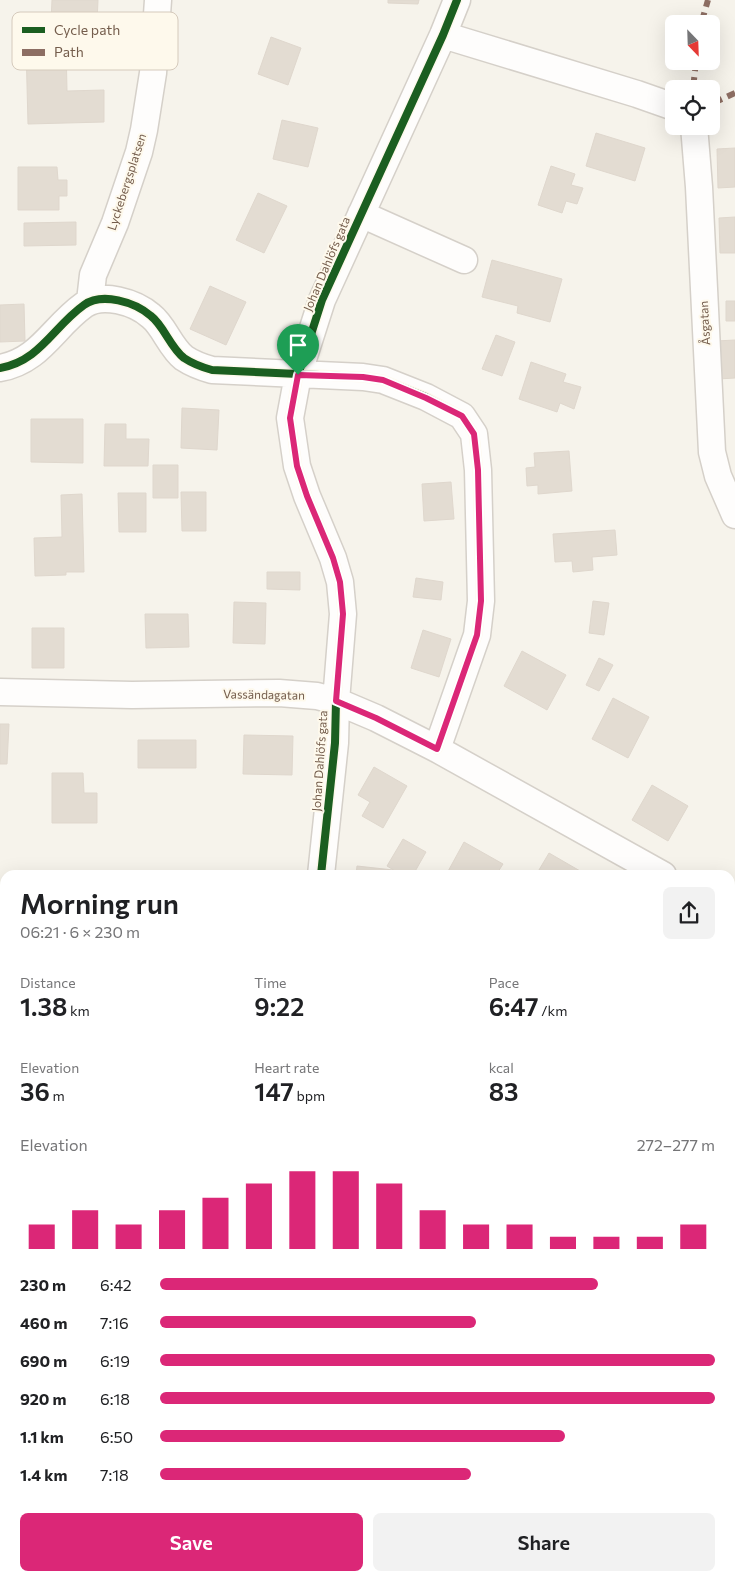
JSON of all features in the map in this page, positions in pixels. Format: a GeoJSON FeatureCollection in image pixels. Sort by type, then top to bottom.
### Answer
{"type":"FeatureCollection","features":[{"type":"Feature","properties":{"kind":"street","name":"Johan Dahlöfs gata"},"geometry":{"type":"LineString","coordinates":[[322,870],[335,743],[336,701],[343,614],[340,582],[333,558],[307,496],[297,466],[290,418],[298,375],[322,300],[443,35],[457,0]]}},
{"type":"Feature","properties":{"kind":"street"},"geometry":{"type":"LineString","coordinates":[[443,35],[665,104]]}},
{"type":"Feature","properties":{"kind":"street","name":"Lyckebergsplatsen"},"geometry":{"type":"LineString","coordinates":[[90,301],[93,275],[115,223],[139,152],[153,70]]}},
{"type":"Feature","properties":{"kind":"street","name":"Åsgatan"},"geometry":{"type":"LineString","coordinates":[[695,135],[712,452],[718,476],[735,515]]}},
{"type":"Feature","properties":{"kind":"street","name":"Johan Dahlöfs gata"},"geometry":{"type":"LineString","coordinates":[[361,214],[464,260]]}},
{"type":"Feature","properties":{"kind":"street"},"geometry":{"type":"LineString","coordinates":[[0,368],[21,362],[32,355],[70,315],[90,301],[108,299],[139,308],[152,316],[174,347],[183,357],[196,366],[212,370],[363,377],[383,380],[462,416],[474,434],[478,470],[481,601],[477,635],[437,749]]}},
{"type":"Feature","properties":{"kind":"street","name":"Vassändagatan"},"geometry":{"type":"LineString","coordinates":[[0,692],[132,695],[279,693],[317,696],[336,701],[376,718],[437,749],[654,870]]}},
{"type":"Feature","properties":{"kind":"building"},"geometry":{"type":"Polygon","coordinates":[[[52,0],[98,0],[97,12],[51,12],[52,0]]]}},
{"type":"Feature","properties":{"kind":"building"},"geometry":{"type":"Polygon","coordinates":[[[388,0],[419,0],[418,4],[388,3],[388,0]]]}},
{"type":"Feature","properties":{"kind":"building"},"geometry":{"type":"Polygon","coordinates":[[[271,37],[301,48],[288,85],[258,74],[271,37]]]}},
{"type":"Feature","properties":{"kind":"building"},"geometry":{"type":"Polygon","coordinates":[[[27,70],[67,70],[67,91],[104,90],[104,122],[28,124],[27,70]]]}},
{"type":"Feature","properties":{"kind":"building"},"geometry":{"type":"Polygon","coordinates":[[[282,120],[318,128],[308,167],[273,159],[282,120]]]}},
{"type":"Feature","properties":{"kind":"building"},"geometry":{"type":"Polygon","coordinates":[[[596,133],[645,148],[635,181],[586,166],[596,133]]]}},
{"type":"Feature","properties":{"kind":"building"},"geometry":{"type":"Polygon","coordinates":[[[735,148],[735,187],[718,188],[717,149],[735,148]]]}},
{"type":"Feature","properties":{"kind":"building"},"geometry":{"type":"Polygon","coordinates":[[[551,166],[575,174],[571,185],[583,188],[577,204],[566,201],[562,213],[538,205],[551,166]]]}},
{"type":"Feature","properties":{"kind":"building"},"geometry":{"type":"Polygon","coordinates":[[[18,167],[57,167],[58,180],[67,180],[67,196],[59,196],[59,210],[18,210],[18,167]]]}},
{"type":"Feature","properties":{"kind":"building"},"geometry":{"type":"Polygon","coordinates":[[[258,193],[287,206],[264,253],[236,240],[258,193]]]}},
{"type":"Feature","properties":{"kind":"building"},"geometry":{"type":"Polygon","coordinates":[[[735,217],[735,253],[720,253],[719,218],[735,217]]]}},
{"type":"Feature","properties":{"kind":"building"},"geometry":{"type":"Polygon","coordinates":[[[76,222],[76,245],[24,246],[24,223],[76,222]]]}},
{"type":"Feature","properties":{"kind":"building"},"geometry":{"type":"Polygon","coordinates":[[[492,260],[562,279],[550,322],[517,313],[518,306],[482,297],[492,260]]]}},
{"type":"Feature","properties":{"kind":"building"},"geometry":{"type":"Polygon","coordinates":[[[210,286],[246,302],[226,345],[190,329],[210,286]]]}},
{"type":"Feature","properties":{"kind":"building"},"geometry":{"type":"Polygon","coordinates":[[[726,301],[735,301],[735,321],[726,321],[726,301]]]}},
{"type":"Feature","properties":{"kind":"building"},"geometry":{"type":"Polygon","coordinates":[[[24,304],[25,341],[0,342],[0,305],[24,304]]]}},
{"type":"Feature","properties":{"kind":"building"},"geometry":{"type":"Polygon","coordinates":[[[496,335],[515,342],[502,376],[482,369],[496,335]]]}},
{"type":"Feature","properties":{"kind":"building"},"geometry":{"type":"Polygon","coordinates":[[[735,340],[735,378],[718,379],[716,341],[735,340]]]}},
{"type":"Feature","properties":{"kind":"building"},"geometry":{"type":"Polygon","coordinates":[[[531,362],[566,374],[563,382],[581,387],[574,409],[560,403],[557,412],[519,399],[531,362]]]}},
{"type":"Feature","properties":{"kind":"building"},"geometry":{"type":"Polygon","coordinates":[[[182,408],[219,410],[217,450],[181,448],[182,408]]]}},
{"type":"Feature","properties":{"kind":"building"},"geometry":{"type":"Polygon","coordinates":[[[31,419],[83,419],[83,463],[31,462],[31,419]]]}},
{"type":"Feature","properties":{"kind":"building"},"geometry":{"type":"Polygon","coordinates":[[[105,424],[126,424],[126,439],[149,439],[148,466],[104,466],[105,424]]]}},
{"type":"Feature","properties":{"kind":"building"},"geometry":{"type":"Polygon","coordinates":[[[569,451],[572,491],[538,494],[538,485],[527,486],[526,468],[535,467],[534,453],[569,451]]]}},
{"type":"Feature","properties":{"kind":"building"},"geometry":{"type":"Polygon","coordinates":[[[153,465],[178,465],[178,498],[153,498],[153,465]]]}},
{"type":"Feature","properties":{"kind":"building"},"geometry":{"type":"Polygon","coordinates":[[[451,482],[454,519],[424,521],[422,484],[451,482]]]}},
{"type":"Feature","properties":{"kind":"building"},"geometry":{"type":"Polygon","coordinates":[[[181,492],[206,492],[206,531],[182,531],[181,492]]]}},
{"type":"Feature","properties":{"kind":"building"},"geometry":{"type":"Polygon","coordinates":[[[118,493],[146,493],[146,532],[119,532],[118,493]]]}},
{"type":"Feature","properties":{"kind":"building"},"geometry":{"type":"Polygon","coordinates":[[[82,494],[84,572],[66,572],[66,575],[35,576],[34,538],[62,537],[61,495],[82,494]]]}},
{"type":"Feature","properties":{"kind":"building"},"geometry":{"type":"Polygon","coordinates":[[[615,530],[617,555],[592,557],[593,570],[573,572],[572,561],[555,562],[553,534],[615,530]]]}},
{"type":"Feature","properties":{"kind":"building"},"geometry":{"type":"Polygon","coordinates":[[[267,572],[300,572],[300,590],[267,589],[267,572]]]}},
{"type":"Feature","properties":{"kind":"building"},"geometry":{"type":"Polygon","coordinates":[[[416,578],[443,582],[441,600],[413,597],[416,578]]]}},
{"type":"Feature","properties":{"kind":"building"},"geometry":{"type":"Polygon","coordinates":[[[593,601],[609,603],[604,635],[589,633],[593,601]]]}},
{"type":"Feature","properties":{"kind":"building"},"geometry":{"type":"Polygon","coordinates":[[[234,602],[266,603],[265,644],[233,643],[234,602]]]}},
{"type":"Feature","properties":{"kind":"building"},"geometry":{"type":"Polygon","coordinates":[[[145,614],[188,614],[189,647],[146,648],[145,614]]]}},
{"type":"Feature","properties":{"kind":"building"},"geometry":{"type":"Polygon","coordinates":[[[32,628],[64,628],[64,668],[32,668],[32,628]]]}},
{"type":"Feature","properties":{"kind":"building"},"geometry":{"type":"Polygon","coordinates":[[[423,630],[451,639],[439,677],[411,668],[423,630]]]}},
{"type":"Feature","properties":{"kind":"building"},"geometry":{"type":"Polygon","coordinates":[[[522,651],[566,675],[547,710],[504,686],[522,651]]]}},
{"type":"Feature","properties":{"kind":"building"},"geometry":{"type":"Polygon","coordinates":[[[599,658],[613,665],[599,691],[586,685],[599,658]]]}},
{"type":"Feature","properties":{"kind":"building"},"geometry":{"type":"Polygon","coordinates":[[[613,698],[649,717],[628,758],[592,739],[613,698]]]}},
{"type":"Feature","properties":{"kind":"building"},"geometry":{"type":"Polygon","coordinates":[[[0,724],[9,724],[7,764],[0,764],[0,724]]]}},
{"type":"Feature","properties":{"kind":"building"},"geometry":{"type":"Polygon","coordinates":[[[244,735],[293,736],[292,775],[243,774],[244,735]]]}},
{"type":"Feature","properties":{"kind":"building"},"geometry":{"type":"Polygon","coordinates":[[[138,740],[196,740],[196,768],[138,768],[138,740]]]}},
{"type":"Feature","properties":{"kind":"building"},"geometry":{"type":"Polygon","coordinates":[[[374,767],[407,786],[383,828],[362,816],[370,802],[358,795],[374,767]]]}},
{"type":"Feature","properties":{"kind":"building"},"geometry":{"type":"Polygon","coordinates":[[[52,773],[83,773],[84,793],[97,793],[97,823],[52,823],[52,773]]]}},
{"type":"Feature","properties":{"kind":"building"},"geometry":{"type":"Polygon","coordinates":[[[652,785],[688,806],[668,841],[632,820],[652,785]]]}},
{"type":"Feature","properties":{"kind":"building"},"geometry":{"type":"Polygon","coordinates":[[[403,839],[426,852],[416,870],[394,870],[387,866],[403,839]]]}},
{"type":"Feature","properties":{"kind":"building"},"geometry":{"type":"Polygon","coordinates":[[[464,842],[503,864],[499,870],[449,870],[464,842]]]}},
{"type":"Feature","properties":{"kind":"building"},"geometry":{"type":"Polygon","coordinates":[[[549,853],[578,870],[539,870],[549,853]]]}},
{"type":"Feature","properties":{"kind":"building"},"geometry":{"type":"Polygon","coordinates":[[[357,866],[393,870],[357,870],[357,866]]]}},
{"type":"Feature","properties":{"kind":"marked path"},"geometry":{"type":"LineString","coordinates":[[704,15],[708,0]]}},
{"type":"Feature","properties":{"kind":"marked path"},"geometry":{"type":"LineString","coordinates":[[694,80],[695,70]]}},
{"type":"Feature","properties":{"kind":"marked path"},"geometry":{"type":"LineString","coordinates":[[720,100],[735,93]]}},
{"type":"Feature","properties":{"kind":"cycle path"},"geometry":{"type":"LineString","coordinates":[[322,870],[335,743],[336,701],[343,614],[340,582],[333,558],[307,496],[297,466],[290,418],[298,375],[322,300],[443,35],[457,0]]}},
{"type":"Feature","properties":{"kind":"cycle path"},"geometry":{"type":"LineString","coordinates":[[0,368],[14,364],[36,351],[84,305],[91,301],[109,299],[128,303],[144,311],[156,320],[184,358],[204,368],[212,370],[363,377],[383,380],[426,397],[462,416],[474,434],[478,470],[481,601],[477,635],[437,749]]}},
{"type":"Feature","properties":{"kind":"route"},"geometry":{"type":"LineString","coordinates":[[298,375],[363,377],[383,380],[462,416],[474,434],[478,470],[481,601],[477,635],[437,749],[376,718],[336,701],[343,614],[340,582],[333,558],[307,496],[297,466],[290,418],[298,375]]}}]}
